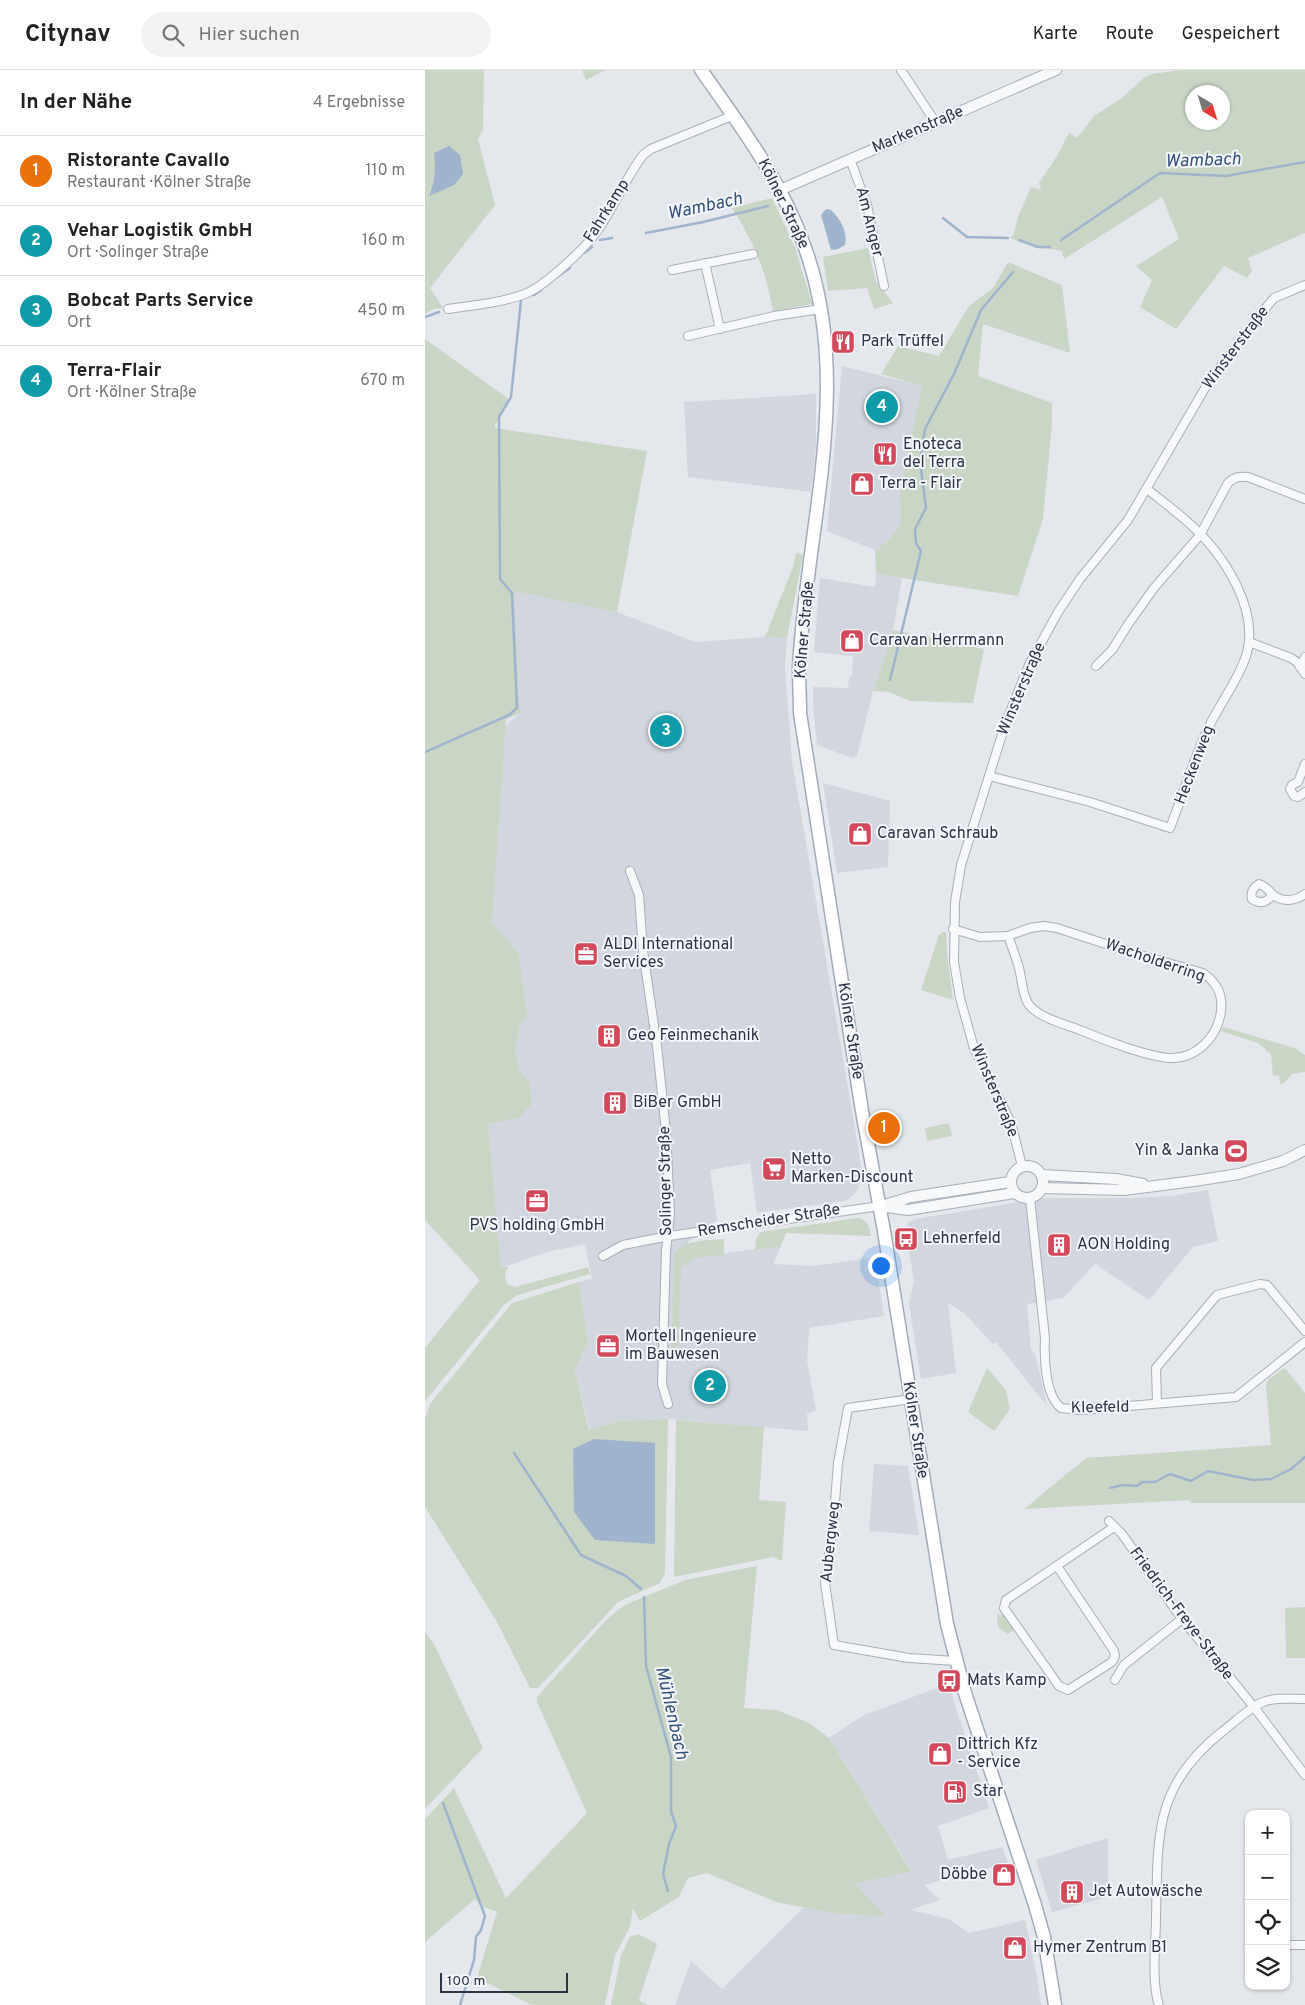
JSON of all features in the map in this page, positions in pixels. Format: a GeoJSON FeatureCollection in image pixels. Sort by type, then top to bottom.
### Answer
{"type":"FeatureCollection","features":[{"type":"Feature","properties":{"kind":"main road","name":"Kölner Straße"},"geometry":{"type":"LineString","coordinates":[[701,70],[734,115],[780,190],[804,244],[814,274],[821,308],[828,374],[827,422],[822,480],[801,649],[800,713],[861,1102],[880,1206],[947,1624],[969,1705],[1035,1905],[1044,1937],[1055,2005]]}},
{"type":"Feature","properties":{"kind":"street"},"geometry":{"type":"LineString","coordinates":[[901,70],[936,123]]}},
{"type":"Feature","properties":{"kind":"street","name":"Markenstraße"},"geometry":{"type":"LineString","coordinates":[[780,190],[1056,70]]}},
{"type":"Feature","properties":{"kind":"street","name":"Fahrkamp"},"geometry":{"type":"LineString","coordinates":[[448,309],[495,301],[531,291],[560,269],[589,243],[601,227],[643,155],[651,149],[734,115]]}},
{"type":"Feature","properties":{"kind":"street","name":"Am Anger"},"geometry":{"type":"LineString","coordinates":[[850,159],[867,205],[884,286]]}},
{"type":"Feature","properties":{"kind":"street"},"geometry":{"type":"LineString","coordinates":[[672,270],[753,254]]}},
{"type":"Feature","properties":{"kind":"street"},"geometry":{"type":"LineString","coordinates":[[705,263],[720,329]]}},
{"type":"Feature","properties":{"kind":"street","name":"Winsterstraße"},"geometry":{"type":"LineString","coordinates":[[1022,1166],[1011,1122],[975,1048],[960,998],[954,962],[953,929],[961,865],[989,776],[1018,692],[1043,637],[1080,579],[1128,520],[1208,383],[1263,310],[1274,298],[1305,285]]}},
{"type":"Feature","properties":{"kind":"street"},"geometry":{"type":"LineString","coordinates":[[688,336],[774,316],[821,308]]}},
{"type":"Feature","properties":{"kind":"street"},"geometry":{"type":"LineString","coordinates":[[1096,666],[1112,650],[1153,588],[1200,535],[1228,484],[1233,479],[1240,476],[1248,477],[1305,499]]}},
{"type":"Feature","properties":{"kind":"street","name":"Heckenweg"},"geometry":{"type":"LineString","coordinates":[[989,776],[1090,802],[1170,828],[1204,736],[1246,657],[1249,642],[1247,610],[1224,564],[1200,535],[1147,489]]}},
{"type":"Feature","properties":{"kind":"street"},"geometry":{"type":"LineString","coordinates":[[1249,642],[1291,658],[1303,670]]}},
{"type":"Feature","properties":{"kind":"street"},"geometry":{"type":"LineString","coordinates":[[1303,670],[1305,657]]}},
{"type":"Feature","properties":{"kind":"street"},"geometry":{"type":"LineString","coordinates":[[1305,764],[1298,782],[1291,785],[1291,793],[1299,797],[1305,792]]}},
{"type":"Feature","properties":{"kind":"street"},"geometry":{"type":"LineString","coordinates":[[1298,782],[1305,788]]}},
{"type":"Feature","properties":{"kind":"street","name":"Solinger Straße"},"geometry":{"type":"LineString","coordinates":[[629,871],[639,895],[643,950],[663,1098],[670,1213],[666,1251],[662,1384],[668,1404]]}},
{"type":"Feature","properties":{"kind":"street"},"geometry":{"type":"LineString","coordinates":[[1273,895],[1292,900],[1305,894]]}},
{"type":"Feature","properties":{"kind":"street","name":"Wacholderring"},"geometry":{"type":"LineString","coordinates":[[953,929],[980,937],[1008,936],[1030,928],[1044,926],[1057,928],[1203,973],[1217,987],[1221,998],[1221,1013],[1217,1028],[1209,1040],[1199,1049],[1186,1055],[1171,1058],[1158,1056],[1093,1036],[1042,1014],[1029,1004],[1026,998],[1019,967],[1008,936]]}},
{"type":"Feature","properties":{"kind":"street"},"geometry":{"type":"LineString","coordinates":[[1042,1188],[1124,1190],[1239,1174],[1305,1151]]}},
{"type":"Feature","properties":{"kind":"street"},"geometry":{"type":"LineString","coordinates":[[1042,1175],[1042,1188],[1039,1194],[1030,1198],[1023,1198],[1014,1192],[1010,1182],[1013,1172],[1022,1166],[1033,1167],[1042,1175],[1117,1179],[1151,1186]]}},
{"type":"Feature","properties":{"kind":"street"},"geometry":{"type":"LineString","coordinates":[[880,1206],[911,1196],[1010,1182]]}},
{"type":"Feature","properties":{"kind":"street"},"geometry":{"type":"LineString","coordinates":[[880,1206],[908,1210],[1014,1192]]}},
{"type":"Feature","properties":{"kind":"street","name":"Kleefeld"},"geometry":{"type":"LineString","coordinates":[[1030,1198],[1045,1338],[1044,1358],[1052,1399],[1061,1408],[1081,1410],[1140,1407],[1157,1403],[1236,1397],[1305,1342]]}},
{"type":"Feature","properties":{"kind":"street","name":"Remscheider Straße"},"geometry":{"type":"LineString","coordinates":[[603,1256],[623,1245],[669,1236],[880,1206]]}},
{"type":"Feature","properties":{"kind":"street"},"geometry":{"type":"LineString","coordinates":[[1157,1403],[1156,1368],[1220,1293],[1261,1284],[1267,1285],[1305,1331]]}},
{"type":"Feature","properties":{"kind":"street","name":"Aubergweg"},"geometry":{"type":"LineString","coordinates":[[911,1399],[848,1408],[838,1463],[833,1528],[825,1583],[834,1645],[909,1658],[956,1661]]}},
{"type":"Feature","properties":{"kind":"street","name":"Friedrich-Freye-Straße"},"geometry":{"type":"LineString","coordinates":[[1057,1566],[1111,1524],[1122,1534],[1181,1619],[1254,1707],[1305,1774]]}},
{"type":"Feature","properties":{"kind":"street"},"geometry":{"type":"LineString","coordinates":[[1057,1566],[1115,1656],[1112,1662],[1071,1689],[1065,1690],[1059,1686],[1004,1608],[1006,1600],[1057,1566]]}},
{"type":"Feature","properties":{"kind":"street"},"geometry":{"type":"LineString","coordinates":[[1115,1680],[1124,1665],[1181,1619]]}},
{"type":"Feature","properties":{"kind":"street"},"geometry":{"type":"LineString","coordinates":[[1159,2005],[1155,1968],[1157,1844],[1162,1816],[1171,1791],[1195,1756],[1254,1707],[1265,1701],[1305,1699]]}},
{"type":"Feature","properties":{"kind":"street"},"geometry":{"type":"LineString","coordinates":[[1290,1944],[1305,1945]]}},
{"type":"Feature","properties":{"kind":"shaded area"},"geometry":{"type":"Polygon","coordinates":[[[842,366],[923,386],[900,494],[901,523],[889,540],[875,550],[827,531],[842,366]]]}},
{"type":"Feature","properties":{"kind":"shaded area"},"geometry":{"type":"Polygon","coordinates":[[[816,394],[816,444],[811,492],[688,477],[684,402],[816,394]]]}},
{"type":"Feature","properties":{"kind":"shaded area","name":"Caravan Herrmann"},"geometry":{"type":"Polygon","coordinates":[[[876,574],[902,578],[893,630],[873,691],[857,756],[852,758],[817,745],[813,687],[848,688],[849,678],[852,674],[853,656],[814,652],[820,578],[875,587],[876,574]]]}},
{"type":"Feature","properties":{"kind":"shaded area"},"geometry":{"type":"Polygon","coordinates":[[[513,590],[617,612],[695,642],[765,637],[787,638],[785,667],[792,761],[858,1146],[861,1169],[856,1171],[859,1187],[854,1195],[845,1201],[757,1213],[750,1163],[710,1170],[717,1220],[688,1242],[688,1258],[781,1246],[773,1264],[814,1266],[875,1257],[884,1316],[809,1328],[807,1360],[816,1410],[807,1414],[808,1431],[668,1419],[618,1421],[590,1430],[575,1370],[588,1342],[579,1282],[592,1279],[585,1244],[547,1252],[501,1268],[488,1124],[518,1118],[530,1083],[520,1071],[515,1050],[520,1025],[518,952],[492,923],[505,726],[519,714],[513,590]]]}},
{"type":"Feature","properties":{"kind":"shaded area","name":"Caravan Schraub"},"geometry":{"type":"Polygon","coordinates":[[[823,783],[890,801],[888,867],[837,873],[823,783]]]}},
{"type":"Feature","properties":{"kind":"shaded area"},"geometry":{"type":"Polygon","coordinates":[[[1208,1190],[1218,1241],[1193,1247],[1149,1300],[1095,1264],[1063,1298],[1027,1304],[1031,1349],[1036,1357],[1047,1406],[996,1342],[993,1344],[964,1313],[948,1303],[956,1373],[921,1379],[909,1304],[914,1281],[906,1232],[908,1223],[915,1219],[1045,1198],[1131,1198],[1171,1196],[1208,1190]]]}},
{"type":"Feature","properties":{"kind":"shaded area"},"geometry":{"type":"Polygon","coordinates":[[[874,1464],[908,1466],[919,1535],[869,1531],[874,1464]]]}},
{"type":"Feature","properties":{"kind":"shaded area"},"geometry":{"type":"Polygon","coordinates":[[[948,1684],[989,1808],[938,1826],[948,1860],[1002,1847],[1008,1863],[924,1885],[940,1900],[910,1910],[949,1919],[969,1933],[1025,1920],[1041,2005],[675,2005],[691,1961],[722,1989],[804,1907],[839,1914],[885,1915],[855,1884],[911,1870],[829,1738],[864,1715],[948,1684]]]}},
{"type":"Feature","properties":{"kind":"shaded area"},"geometry":{"type":"Polygon","coordinates":[[[1108,1838],[1108,1897],[1052,1912],[1036,1860],[1108,1838]]]}},
{"type":"Feature","properties":{"kind":"green space"},"geometry":{"type":"Polygon","coordinates":[[[425,70],[484,70],[483,130],[478,139],[495,205],[430,288],[443,308],[433,309],[425,314],[425,70]]]}},
{"type":"Feature","properties":{"kind":"green space"},"geometry":{"type":"Polygon","coordinates":[[[582,70],[605,70],[586,80],[582,70]]]}},
{"type":"Feature","properties":{"kind":"green space"},"geometry":{"type":"Polygon","coordinates":[[[1182,70],[1305,70],[1305,233],[1248,258],[1252,271],[1247,278],[1224,266],[1176,329],[1140,307],[1152,280],[1136,266],[1179,239],[1162,197],[1064,259],[1062,251],[1036,247],[1010,238],[1014,234],[1018,217],[1031,187],[1041,190],[1039,183],[1057,156],[1069,133],[1077,138],[1094,116],[1122,98],[1145,77],[1152,74],[1182,70]]]}},
{"type":"Feature","properties":{"kind":"green space"},"geometry":{"type":"Polygon","coordinates":[[[772,198],[795,247],[812,304],[773,311],[767,283],[758,257],[747,233],[732,208],[772,198]]]}},
{"type":"Feature","properties":{"kind":"green space"},"geometry":{"type":"Polygon","coordinates":[[[868,248],[876,281],[893,303],[874,309],[867,288],[828,291],[823,257],[868,248]]]}},
{"type":"Feature","properties":{"kind":"green space"},"geometry":{"type":"Polygon","coordinates":[[[1008,262],[1062,285],[1070,353],[983,324],[978,376],[1052,403],[1052,424],[1043,519],[1018,596],[876,574],[875,550],[889,540],[901,523],[900,494],[922,386],[881,374],[898,346],[939,356],[969,306],[993,288],[1008,262]]]}},
{"type":"Feature","properties":{"kind":"green space"},"geometry":{"type":"Polygon","coordinates":[[[425,339],[510,400],[495,428],[647,451],[617,612],[514,591],[520,713],[506,719],[492,923],[518,952],[527,1017],[520,1025],[515,1050],[520,1071],[530,1083],[531,1105],[518,1118],[488,1124],[501,1268],[509,1266],[505,1273],[506,1280],[508,1285],[515,1287],[588,1267],[590,1274],[517,1295],[504,1305],[425,1401],[425,1348],[480,1280],[425,1220],[425,339]]]}},
{"type":"Feature","properties":{"kind":"green space"},"geometry":{"type":"Polygon","coordinates":[[[796,553],[803,555],[787,638],[765,637],[793,567],[796,553]]]}},
{"type":"Feature","properties":{"kind":"green space"},"geometry":{"type":"Polygon","coordinates":[[[893,630],[984,649],[973,703],[910,701],[889,692],[873,691],[893,630]]]}},
{"type":"Feature","properties":{"kind":"green space"},"geometry":{"type":"Polygon","coordinates":[[[946,932],[953,1000],[921,990],[939,935],[946,932]]]}},
{"type":"Feature","properties":{"kind":"green space"},"geometry":{"type":"Polygon","coordinates":[[[1223,1027],[1295,1048],[1305,1055],[1305,1072],[1292,1074],[1284,1083],[1280,1084],[1279,1075],[1273,1076],[1271,1054],[1258,1043],[1221,1031],[1223,1027]]]}},
{"type":"Feature","properties":{"kind":"green space"},"geometry":{"type":"Polygon","coordinates":[[[949,1123],[952,1136],[927,1141],[925,1128],[949,1123]]]}},
{"type":"Feature","properties":{"kind":"green space"},"geometry":{"type":"Polygon","coordinates":[[[858,1218],[868,1224],[871,1236],[786,1233],[781,1246],[755,1250],[756,1239],[761,1232],[858,1218]]]}},
{"type":"Feature","properties":{"kind":"green space"},"geometry":{"type":"Polygon","coordinates":[[[724,1239],[724,1255],[694,1259],[685,1264],[681,1269],[678,1361],[671,1361],[674,1254],[678,1249],[690,1243],[724,1239]]]}},
{"type":"Feature","properties":{"kind":"green space"},"geometry":{"type":"Polygon","coordinates":[[[579,1282],[588,1342],[575,1370],[589,1430],[618,1421],[668,1419],[665,1574],[660,1583],[618,1602],[538,1688],[530,1688],[496,1620],[425,1507],[425,1419],[430,1404],[512,1303],[579,1282]]]}},
{"type":"Feature","properties":{"kind":"green space"},"geometry":{"type":"Polygon","coordinates":[[[987,1368],[1006,1390],[1010,1409],[994,1431],[968,1412],[987,1368]]]}},
{"type":"Feature","properties":{"kind":"green space"},"geometry":{"type":"Polygon","coordinates":[[[1285,1368],[1305,1393],[1305,1503],[1191,1503],[1190,1500],[1024,1509],[1086,1458],[1271,1445],[1266,1385],[1269,1379],[1285,1368]]]}},
{"type":"Feature","properties":{"kind":"green space"},"geometry":{"type":"Polygon","coordinates":[[[676,1420],[764,1427],[759,1500],[786,1502],[782,1561],[772,1557],[674,1577],[676,1420]]]}},
{"type":"Feature","properties":{"kind":"green space"},"geometry":{"type":"Polygon","coordinates":[[[757,1566],[744,1708],[777,1710],[809,1723],[829,1738],[911,1871],[855,1884],[886,1916],[839,1914],[776,1902],[707,1873],[688,1878],[679,1897],[640,1921],[633,1908],[630,1927],[615,1955],[605,2005],[532,2005],[477,1978],[497,1912],[481,1906],[475,1899],[425,1942],[425,1819],[454,1788],[506,1898],[587,1813],[537,1702],[537,1697],[608,1618],[625,1605],[685,1580],[757,1566]]]}},
{"type":"Feature","properties":{"kind":"green space"},"geometry":{"type":"Polygon","coordinates":[[[1305,1607],[1305,1658],[1286,1658],[1285,1608],[1305,1607]]]}},
{"type":"Feature","properties":{"kind":"green space"},"geometry":{"type":"Polygon","coordinates":[[[1004,1614],[1015,1629],[1008,1634],[998,1627],[997,1615],[1004,1614]]]}},
{"type":"Feature","properties":{"kind":"green space"},"geometry":{"type":"Polygon","coordinates":[[[425,1631],[435,1646],[483,1748],[425,1809],[425,1631]]]}},
{"type":"Feature","properties":{"kind":"green space"},"geometry":{"type":"Polygon","coordinates":[[[638,1934],[657,1944],[639,2000],[648,2005],[611,2005],[621,1955],[630,1937],[638,1934]]]}},
{"type":"Feature","properties":{"kind":"water"},"geometry":{"type":"Polygon","coordinates":[[[449,146],[460,155],[463,174],[454,185],[429,196],[435,175],[434,153],[449,146]]]}},
{"type":"Feature","properties":{"kind":"water"},"geometry":{"type":"Polygon","coordinates":[[[826,209],[831,210],[840,221],[844,230],[845,245],[838,249],[831,250],[821,215],[826,209]]]}},
{"type":"Feature","properties":{"kind":"water"},"geometry":{"type":"Polygon","coordinates":[[[594,1439],[655,1443],[655,1544],[595,1540],[574,1512],[573,1449],[594,1439]]]}},
{"type":"Feature","properties":{"kind":"waterway","name":"Wambach"},"geometry":{"type":"LineString","coordinates":[[1061,240],[1160,173],[1226,176],[1305,162]]}},
{"type":"Feature","properties":{"kind":"waterway","name":"Wambach"},"geometry":{"type":"LineString","coordinates":[[646,233],[703,222],[768,206]]}},
{"type":"Feature","properties":{"kind":"waterway","name":"Wambach"},"geometry":{"type":"LineString","coordinates":[[943,218],[967,237],[1008,238]]}},
{"type":"Feature","properties":{"kind":"waterway","name":"Wambach"},"geometry":{"type":"LineString","coordinates":[[600,240],[612,238]]}},
{"type":"Feature","properties":{"kind":"waterway","name":"Wambach"},"geometry":{"type":"LineString","coordinates":[[1019,240],[1038,247],[1050,247]]}},
{"type":"Feature","properties":{"kind":"waterway","name":"Wambach"},"geometry":{"type":"LineString","coordinates":[[584,253],[592,247]]}},
{"type":"Feature","properties":{"kind":"waterway","name":"Wambach"},"geometry":{"type":"LineString","coordinates":[[550,282],[570,268]]}},
{"type":"Feature","properties":{"kind":"waterway"},"geometry":{"type":"LineString","coordinates":[[890,680],[921,551],[916,543],[915,529],[926,508],[920,462],[925,429],[954,374],[981,310],[1013,272]]}},
{"type":"Feature","properties":{"kind":"waterway","name":"Wambach"},"geometry":{"type":"LineString","coordinates":[[534,295],[541,290]]}},
{"type":"Feature","properties":{"kind":"waterway"},"geometry":{"type":"LineString","coordinates":[[425,752],[509,715],[517,708],[512,593],[500,579],[499,417],[511,397],[521,300]]}},
{"type":"Feature","properties":{"kind":"waterway","name":"Wambach"},"geometry":{"type":"LineString","coordinates":[[425,317],[439,312]]}},
{"type":"Feature","properties":{"kind":"waterway","name":"Mühlenbach"},"geometry":{"type":"LineString","coordinates":[[514,1453],[581,1555],[626,1576],[641,1589]]}},
{"type":"Feature","properties":{"kind":"waterway"},"geometry":{"type":"LineString","coordinates":[[1110,1488],[1122,1485],[1137,1486],[1142,1482],[1155,1482],[1170,1474],[1191,1481],[1208,1471],[1253,1480],[1271,1479],[1291,1469],[1305,1457]]}},
{"type":"Feature","properties":{"kind":"waterway","name":"Mühlenbach"},"geometry":{"type":"LineString","coordinates":[[644,1597],[646,1666],[671,1757],[671,1811],[676,1826],[669,1844],[663,1874],[668,1891]]}},
{"type":"Feature","properties":{"kind":"waterway"},"geometry":{"type":"LineString","coordinates":[[443,1803],[485,1916],[481,1930],[476,1937],[474,1960],[460,2005]]}},
{"type":"Feature","properties":{"kind":"place","name":"Park Trüffel"},"geometry":{"type":"Point","coordinates":[843,342]}},
{"type":"Feature","properties":{"kind":"place","name":"Terra-Flair"},"geometry":{"type":"Point","coordinates":[882,407]}},
{"type":"Feature","properties":{"kind":"place","name":"Enoteca del Terra"},"geometry":{"type":"Point","coordinates":[885,454]}},
{"type":"Feature","properties":{"kind":"place","name":"Terra - Flair"},"geometry":{"type":"Point","coordinates":[862,484]}},
{"type":"Feature","properties":{"kind":"place","name":"Caravan Herrmann"},"geometry":{"type":"Point","coordinates":[852,641]}},
{"type":"Feature","properties":{"kind":"place","name":"Bobcat Parts Service"},"geometry":{"type":"Point","coordinates":[666,731]}},
{"type":"Feature","properties":{"kind":"place","name":"Caravan Schraub"},"geometry":{"type":"Point","coordinates":[860,834]}},
{"type":"Feature","properties":{"kind":"place","name":"ALDI International Services"},"geometry":{"type":"Point","coordinates":[586,954]}},
{"type":"Feature","properties":{"kind":"place","name":"Geo Feinmechanik"},"geometry":{"type":"Point","coordinates":[609,1036]}},
{"type":"Feature","properties":{"kind":"place","name":"BiBer GmbH"},"geometry":{"type":"Point","coordinates":[615,1103]}},
{"type":"Feature","properties":{"kind":"place","name":"Ristorante Cavallo"},"geometry":{"type":"Point","coordinates":[884,1128]}},
{"type":"Feature","properties":{"kind":"place","name":"Yin & Janka"},"geometry":{"type":"Point","coordinates":[1236,1151]}},
{"type":"Feature","properties":{"kind":"place","name":"Netto Marken-Discount"},"geometry":{"type":"Point","coordinates":[774,1169]}},
{"type":"Feature","properties":{"kind":"place","name":"PVS holding GmbH"},"geometry":{"type":"Point","coordinates":[537,1201]}},
{"type":"Feature","properties":{"kind":"place","name":"Lehnerfeld"},"geometry":{"type":"Point","coordinates":[906,1239]}},
{"type":"Feature","properties":{"kind":"place","name":"AON Holding"},"geometry":{"type":"Point","coordinates":[1059,1245]}},
{"type":"Feature","properties":{"kind":"place","name":"Mortell Ingenieure im Bauwesen"},"geometry":{"type":"Point","coordinates":[608,1346]}},
{"type":"Feature","properties":{"kind":"place","name":"Vehar Logistik GmbH"},"geometry":{"type":"Point","coordinates":[710,1386]}},
{"type":"Feature","properties":{"kind":"place","name":"Mats Kamp"},"geometry":{"type":"Point","coordinates":[949,1681]}},
{"type":"Feature","properties":{"kind":"place","name":"Dittrich Kfz - Service"},"geometry":{"type":"Point","coordinates":[940,1754]}},
{"type":"Feature","properties":{"kind":"place","name":"Star"},"geometry":{"type":"Point","coordinates":[955,1792]}},
{"type":"Feature","properties":{"kind":"place","name":"Döbbe"},"geometry":{"type":"Point","coordinates":[1004,1875]}},
{"type":"Feature","properties":{"kind":"place","name":"Jet Autowäsche"},"geometry":{"type":"Point","coordinates":[1072,1892]}},
{"type":"Feature","properties":{"kind":"place","name":"Hymer Zentrum B1"},"geometry":{"type":"Point","coordinates":[1015,1948]}}]}
